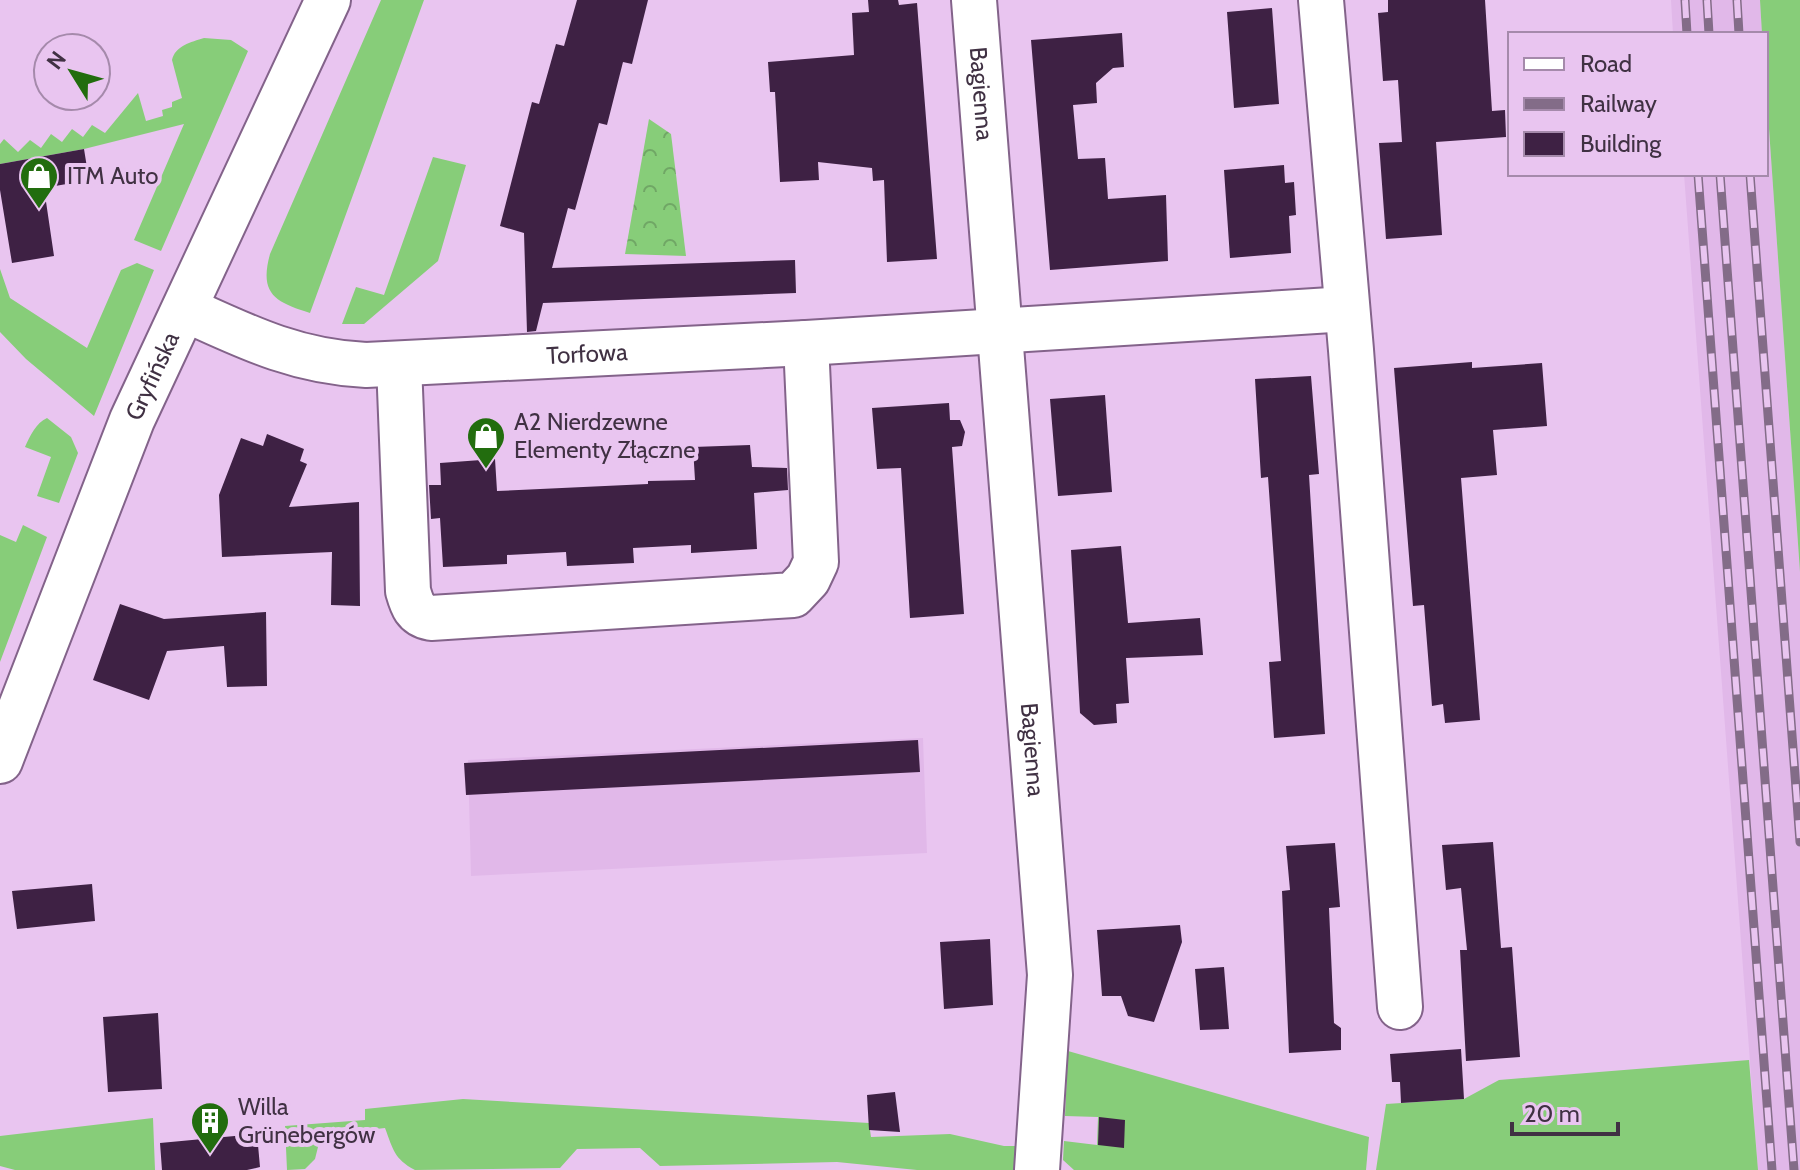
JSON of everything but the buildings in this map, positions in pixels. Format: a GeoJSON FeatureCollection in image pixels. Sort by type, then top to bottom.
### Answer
{"type":"FeatureCollection","features":[{"type":"Feature","properties":{"kind":"street","name":"Gryfińska"},"geometry":{"type":"LineString","coordinates":[[0,761],[114,463],[328,0]]}},
{"type":"Feature","properties":{"kind":"street","name":"Bagienna"},"geometry":{"type":"LineString","coordinates":[[974,0],[1050,975],[1037,1170]]}},
{"type":"Feature","properties":{"kind":"street"},"geometry":{"type":"LineString","coordinates":[[1321,0],[1400,1007]]}},
{"type":"Feature","properties":{"kind":"street","name":"Torfowa"},"geometry":{"type":"LineString","coordinates":[[185,309],[299,357],[336,364],[399,364],[999,330]]}},
{"type":"Feature","properties":{"kind":"street"},"geometry":{"type":"LineString","coordinates":[[999,330],[1347,309]]}},
{"type":"Feature","properties":{"kind":"street"},"geometry":{"type":"LineString","coordinates":[[399,364],[408,591],[412,606],[421,616],[431,618],[793,595],[808,579],[816,562],[806,343]]}},
{"type":"Feature","properties":{"kind":"shaded area"},"geometry":{"type":"Polygon","coordinates":[[[1671,0],[1760,0],[1762,32],[1673,32],[1671,0]]]}},
{"type":"Feature","properties":{"kind":"shaded area"},"geometry":{"type":"Polygon","coordinates":[[[1768,115],[1800,572],[1800,1170],[1758,1170],[1684,176],[1768,176],[1768,115]]]}},
{"type":"Feature","properties":{"kind":"shaded area"},"geometry":{"type":"Polygon","coordinates":[[[923,738],[927,853],[471,876],[468,760],[923,738]]]}},
{"type":"Feature","properties":{"kind":"green space"},"geometry":{"type":"Polygon","coordinates":[[[381,0],[424,0],[310,313],[287,305],[273,294],[267,279],[270,254],[381,0]]]}},
{"type":"Feature","properties":{"kind":"green space"},"geometry":{"type":"Polygon","coordinates":[[[1760,0],[1800,0],[1800,572],[1768,115],[1768,32],[1762,32],[1760,0]]]}},
{"type":"Feature","properties":{"kind":"green space"},"geometry":{"type":"Polygon","coordinates":[[[204,38],[231,40],[248,51],[161,251],[134,240],[184,124],[84,149],[0,164],[0,144],[4,139],[18,152],[30,140],[41,148],[51,134],[62,142],[72,129],[83,137],[92,125],[105,133],[138,93],[146,121],[163,116],[162,110],[172,107],[172,102],[182,98],[172,60],[176,51],[204,38]]]}},
{"type":"Feature","properties":{"kind":"green space"},"geometry":{"type":"Polygon","coordinates":[[[649,119],[671,134],[686,256],[625,254],[649,119]]]}},
{"type":"Feature","properties":{"kind":"green space"},"geometry":{"type":"Polygon","coordinates":[[[433,157],[466,165],[438,261],[364,324],[342,324],[356,287],[384,295],[433,157]]]}},
{"type":"Feature","properties":{"kind":"green space"},"geometry":{"type":"Polygon","coordinates":[[[137,263],[154,270],[94,416],[26,359],[0,332],[0,269],[10,298],[87,348],[121,270],[137,263]]]}},
{"type":"Feature","properties":{"kind":"green space"},"geometry":{"type":"Polygon","coordinates":[[[47,418],[71,437],[78,453],[59,503],[37,496],[51,457],[25,447],[37,426],[47,418]]]}},
{"type":"Feature","properties":{"kind":"green space"},"geometry":{"type":"Polygon","coordinates":[[[23,525],[47,537],[0,662],[0,535],[16,542],[23,525]]]}},
{"type":"Feature","properties":{"kind":"green space"},"geometry":{"type":"Polygon","coordinates":[[[1068,1051],[1369,1137],[1366,1170],[1074,1170],[1063,1160],[1064,1141],[1097,1145],[1098,1117],[1065,1116],[1068,1051]]]}},
{"type":"Feature","properties":{"kind":"green space"},"geometry":{"type":"Polygon","coordinates":[[[1749,1060],[1758,1170],[1376,1170],[1386,1104],[1464,1099],[1499,1080],[1749,1060]]]}},
{"type":"Feature","properties":{"kind":"green space"},"geometry":{"type":"Polygon","coordinates":[[[463,1099],[869,1123],[871,1137],[950,1134],[1004,1146],[1024,1146],[1015,1170],[917,1170],[837,1162],[660,1166],[640,1148],[577,1149],[560,1168],[415,1170],[398,1157],[385,1128],[321,1135],[315,1159],[305,1169],[287,1170],[285,1126],[365,1120],[365,1109],[463,1099]]]}},
{"type":"Feature","properties":{"kind":"green space"},"geometry":{"type":"Polygon","coordinates":[[[153,1118],[155,1170],[15,1170],[0,1166],[0,1136],[153,1118]]]}},
{"type":"Feature","properties":{"kind":"railway"},"geometry":{"type":"LineString","coordinates":[[1685,0],[1687,32]]}},
{"type":"Feature","properties":{"kind":"railway"},"geometry":{"type":"LineString","coordinates":[[1707,0],[1709,32]]}},
{"type":"Feature","properties":{"kind":"railway"},"geometry":{"type":"LineString","coordinates":[[1737,0],[1739,32]]}},
{"type":"Feature","properties":{"kind":"railway"},"geometry":{"type":"LineString","coordinates":[[1698,176],[1772,1170]]}},
{"type":"Feature","properties":{"kind":"railway"},"geometry":{"type":"LineString","coordinates":[[1720,176],[1794,1170]]}},
{"type":"Feature","properties":{"kind":"railway"},"geometry":{"type":"LineString","coordinates":[[1750,176],[1800,842]]}},
{"type":"Feature","properties":{"kind":"place","name":"ITM Auto"},"geometry":{"type":"Point","coordinates":[39,210]}},
{"type":"Feature","properties":{"kind":"place","name":"A2 Nierdzewne Elementy Złączne"},"geometry":{"type":"Point","coordinates":[486,470]}},
{"type":"Feature","properties":{"kind":"place","name":"Willa Grünebergów"},"geometry":{"type":"Point","coordinates":[210,1155]}}]}
